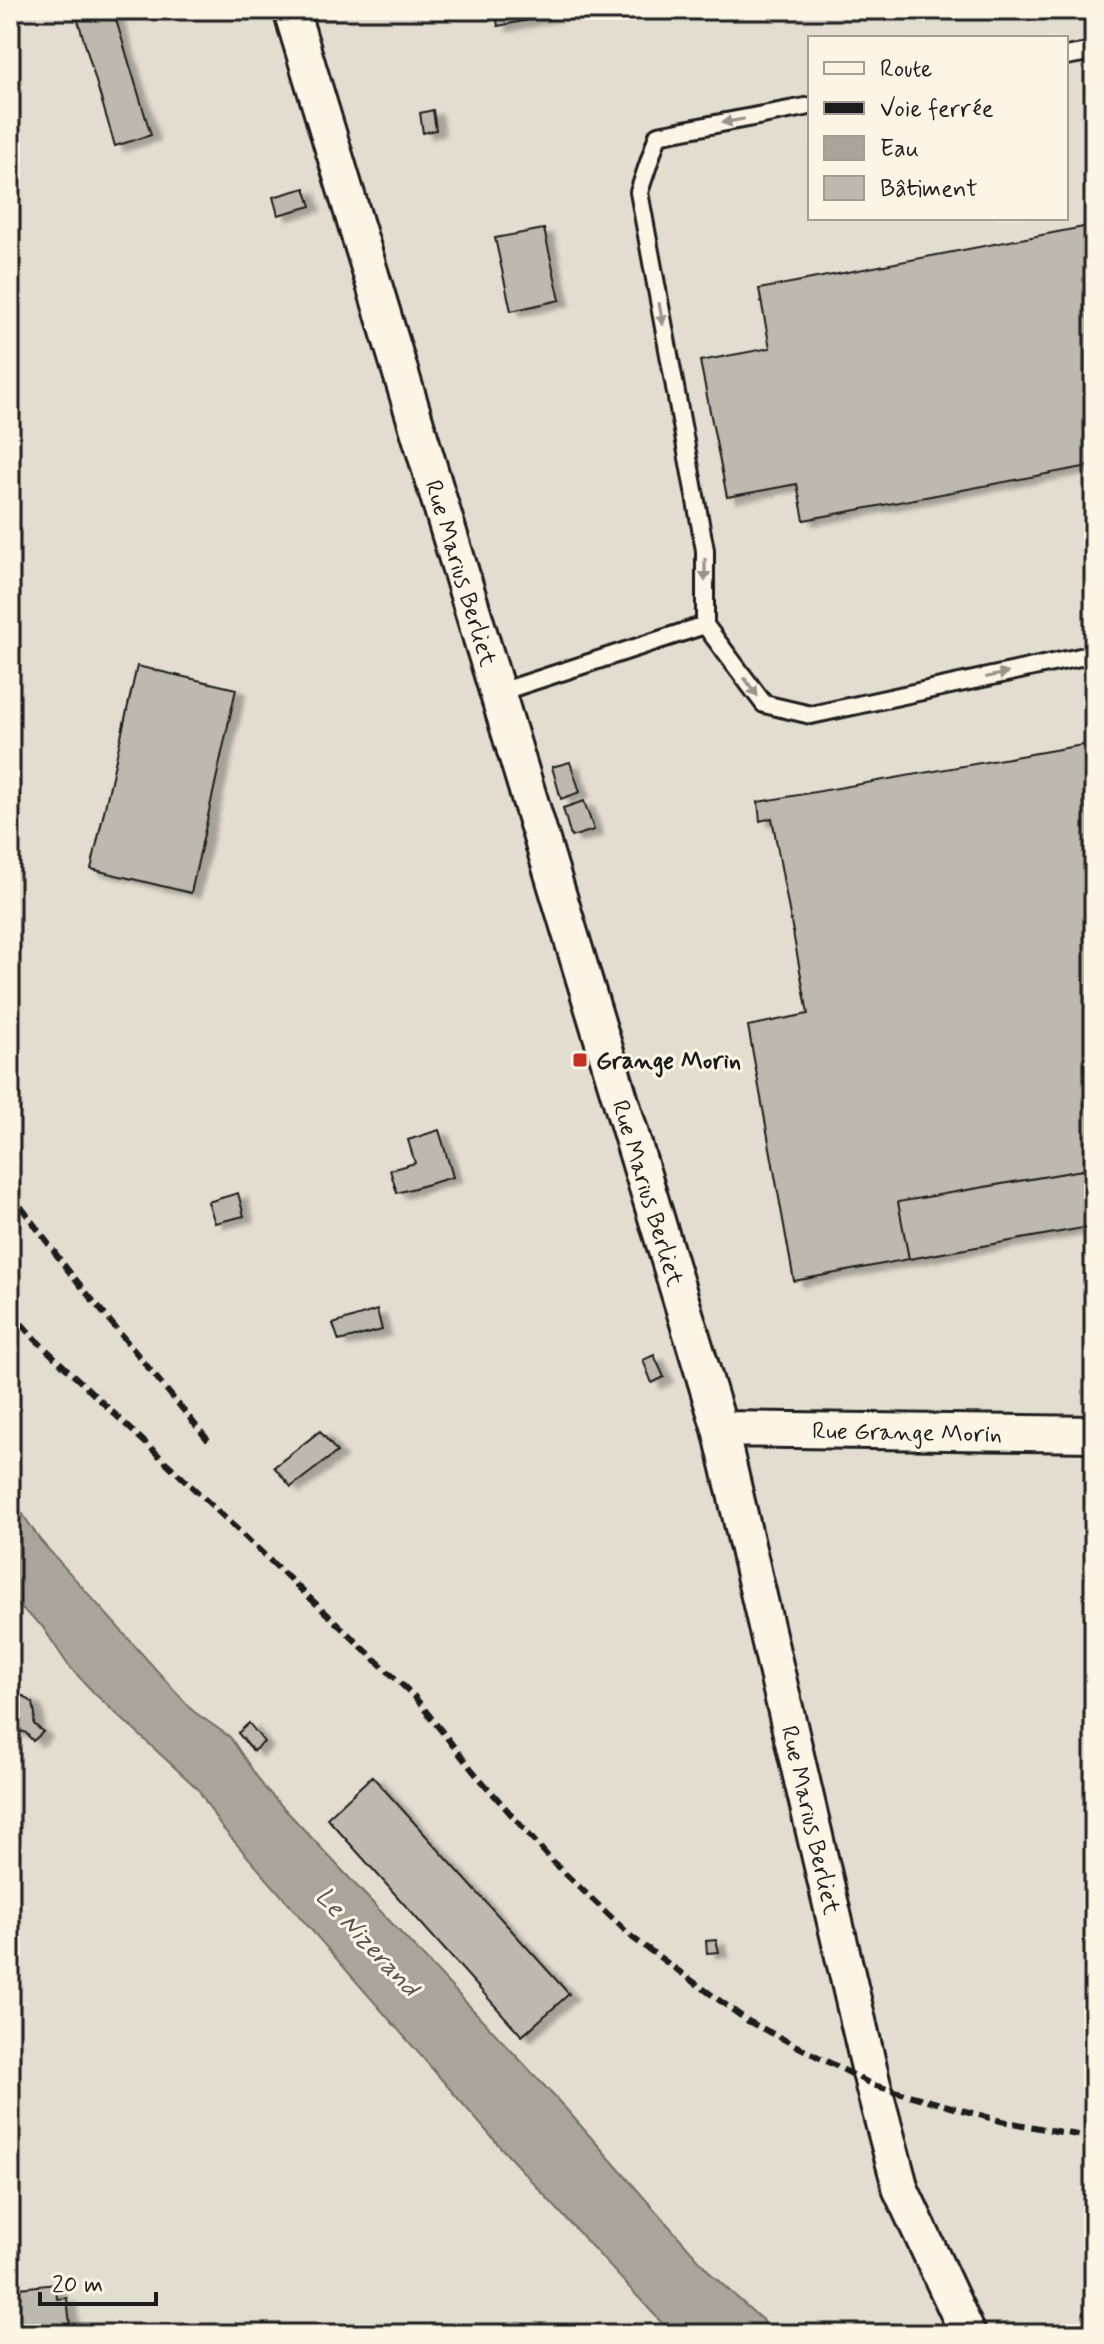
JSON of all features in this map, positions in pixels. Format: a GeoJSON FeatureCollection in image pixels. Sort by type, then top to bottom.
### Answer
{"type":"FeatureCollection","features":[{"type":"Feature","properties":{"kind":"street","name":"Rue Marius Berliet"},"geometry":{"type":"LineString","coordinates":[[291,10],[720,1429],[873,2085],[901,2190],[968,2334]]}},
{"type":"Feature","properties":{"kind":"street","name":"Rue Grange Morin"},"geometry":{"type":"LineString","coordinates":[[720,1429],[1094,1434]]}},
{"type":"Feature","properties":{"kind":"lane"},"geometry":{"type":"LineString","coordinates":[[1068,56],[1094,51]]}},
{"type":"Feature","properties":{"kind":"lane"},"geometry":{"type":"LineString","coordinates":[[808,106],[658,135],[639,192],[705,550],[705,625],[764,704],[811,715],[1094,654]]}},
{"type":"Feature","properties":{"kind":"lane"},"geometry":{"type":"LineString","coordinates":[[497,693],[705,625]]}},
{"type":"Feature","properties":{"kind":"shaded area"},"geometry":{"type":"Polygon","coordinates":[[[10,10],[1094,10],[1094,2334],[10,2334],[10,10]]]}},
{"type":"Feature","properties":{"kind":"water","name":"Le Nizerand"},"geometry":{"type":"Polygon","coordinates":[[[10,1495],[40,1540],[193,1711],[230,1737],[264,1787],[566,2109],[713,2276],[778,2334],[672,2334],[503,2150],[220,1825],[198,1789],[94,1693],[68,1665],[42,1626],[10,1599],[10,1495]]]}},
{"type":"Feature","properties":{"kind":"building"},"geometry":{"type":"Polygon","coordinates":[[[75,10],[113,10],[151,135],[115,146],[75,10]]]}},
{"type":"Feature","properties":{"kind":"building"},"geometry":{"type":"Polygon","coordinates":[[[495,10],[579,10],[498,26],[495,10]]]}},
{"type":"Feature","properties":{"kind":"building"},"geometry":{"type":"Polygon","coordinates":[[[433,110],[436,130],[423,133],[420,113],[433,110]]]}},
{"type":"Feature","properties":{"kind":"building"},"geometry":{"type":"Polygon","coordinates":[[[305,188],[311,206],[278,215],[273,197],[305,188]]]}},
{"type":"Feature","properties":{"kind":"building"},"geometry":{"type":"Polygon","coordinates":[[[1094,225],[1094,465],[804,520],[797,484],[727,497],[700,361],[770,348],[759,289],[1094,225]]]}},
{"type":"Feature","properties":{"kind":"building"},"geometry":{"type":"Polygon","coordinates":[[[544,229],[560,300],[511,311],[495,238],[544,229]]]}},
{"type":"Feature","properties":{"kind":"building"},"geometry":{"type":"Polygon","coordinates":[[[137,666],[236,689],[191,893],[91,869],[137,666]]]}},
{"type":"Feature","properties":{"kind":"building"},"geometry":{"type":"Polygon","coordinates":[[[1094,743],[1094,1168],[898,1202],[909,1259],[794,1281],[748,1026],[808,1014],[772,818],[760,821],[758,802],[1094,743]]]}},
{"type":"Feature","properties":{"kind":"building"},"geometry":{"type":"Polygon","coordinates":[[[570,762],[580,792],[561,799],[552,767],[570,762]]]}},
{"type":"Feature","properties":{"kind":"building"},"geometry":{"type":"Polygon","coordinates":[[[584,801],[594,830],[571,837],[563,808],[584,801]]]}},
{"type":"Feature","properties":{"kind":"building"},"geometry":{"type":"Polygon","coordinates":[[[439,1130],[453,1177],[397,1193],[390,1170],[415,1163],[408,1140],[439,1130]]]}},
{"type":"Feature","properties":{"kind":"building"},"geometry":{"type":"Polygon","coordinates":[[[1094,1168],[1094,1226],[909,1259],[898,1202],[1094,1168]]]}},
{"type":"Feature","properties":{"kind":"building"},"geometry":{"type":"Polygon","coordinates":[[[238,1193],[244,1216],[215,1223],[208,1202],[238,1193]]]}},
{"type":"Feature","properties":{"kind":"building"},"geometry":{"type":"Polygon","coordinates":[[[377,1310],[382,1330],[339,1341],[333,1324],[377,1310]]]}},
{"type":"Feature","properties":{"kind":"building"},"geometry":{"type":"Polygon","coordinates":[[[654,1355],[664,1377],[652,1383],[643,1360],[654,1355]]]}},
{"type":"Feature","properties":{"kind":"building"},"geometry":{"type":"Polygon","coordinates":[[[320,1431],[337,1452],[291,1487],[274,1467],[320,1431]]]}},
{"type":"Feature","properties":{"kind":"building"},"geometry":{"type":"Polygon","coordinates":[[[24,1696],[33,1703],[34,1724],[43,1732],[33,1741],[25,1732],[10,1730],[10,1698],[24,1696]]]}},
{"type":"Feature","properties":{"kind":"building"},"geometry":{"type":"Polygon","coordinates":[[[249,1723],[264,1742],[253,1751],[238,1733],[249,1723]]]}},
{"type":"Feature","properties":{"kind":"building"},"geometry":{"type":"Polygon","coordinates":[[[372,1776],[569,1994],[522,2036],[327,1818],[372,1776]]]}},
{"type":"Feature","properties":{"kind":"building"},"geometry":{"type":"Polygon","coordinates":[[[716,1940],[719,1952],[707,1953],[706,1941],[716,1940]]]}},
{"type":"Feature","properties":{"kind":"building"},"geometry":{"type":"Polygon","coordinates":[[[56,2284],[57,2299],[67,2298],[71,2334],[10,2334],[10,2289],[56,2284]]]}},
{"type":"Feature","properties":{"kind":"railway"},"geometry":{"type":"LineString","coordinates":[[10,1192],[67,1269],[212,1445]]}},
{"type":"Feature","properties":{"kind":"railway"},"geometry":{"type":"LineString","coordinates":[[10,1310],[34,1338],[414,1696],[473,1771],[552,1861],[633,1938],[748,2021],[873,2085],[1001,2121],[1094,2138]]}},
{"type":"Feature","properties":{"kind":"place","name":"Grange Morin"},"geometry":{"type":"Point","coordinates":[580,1060]}}]}
